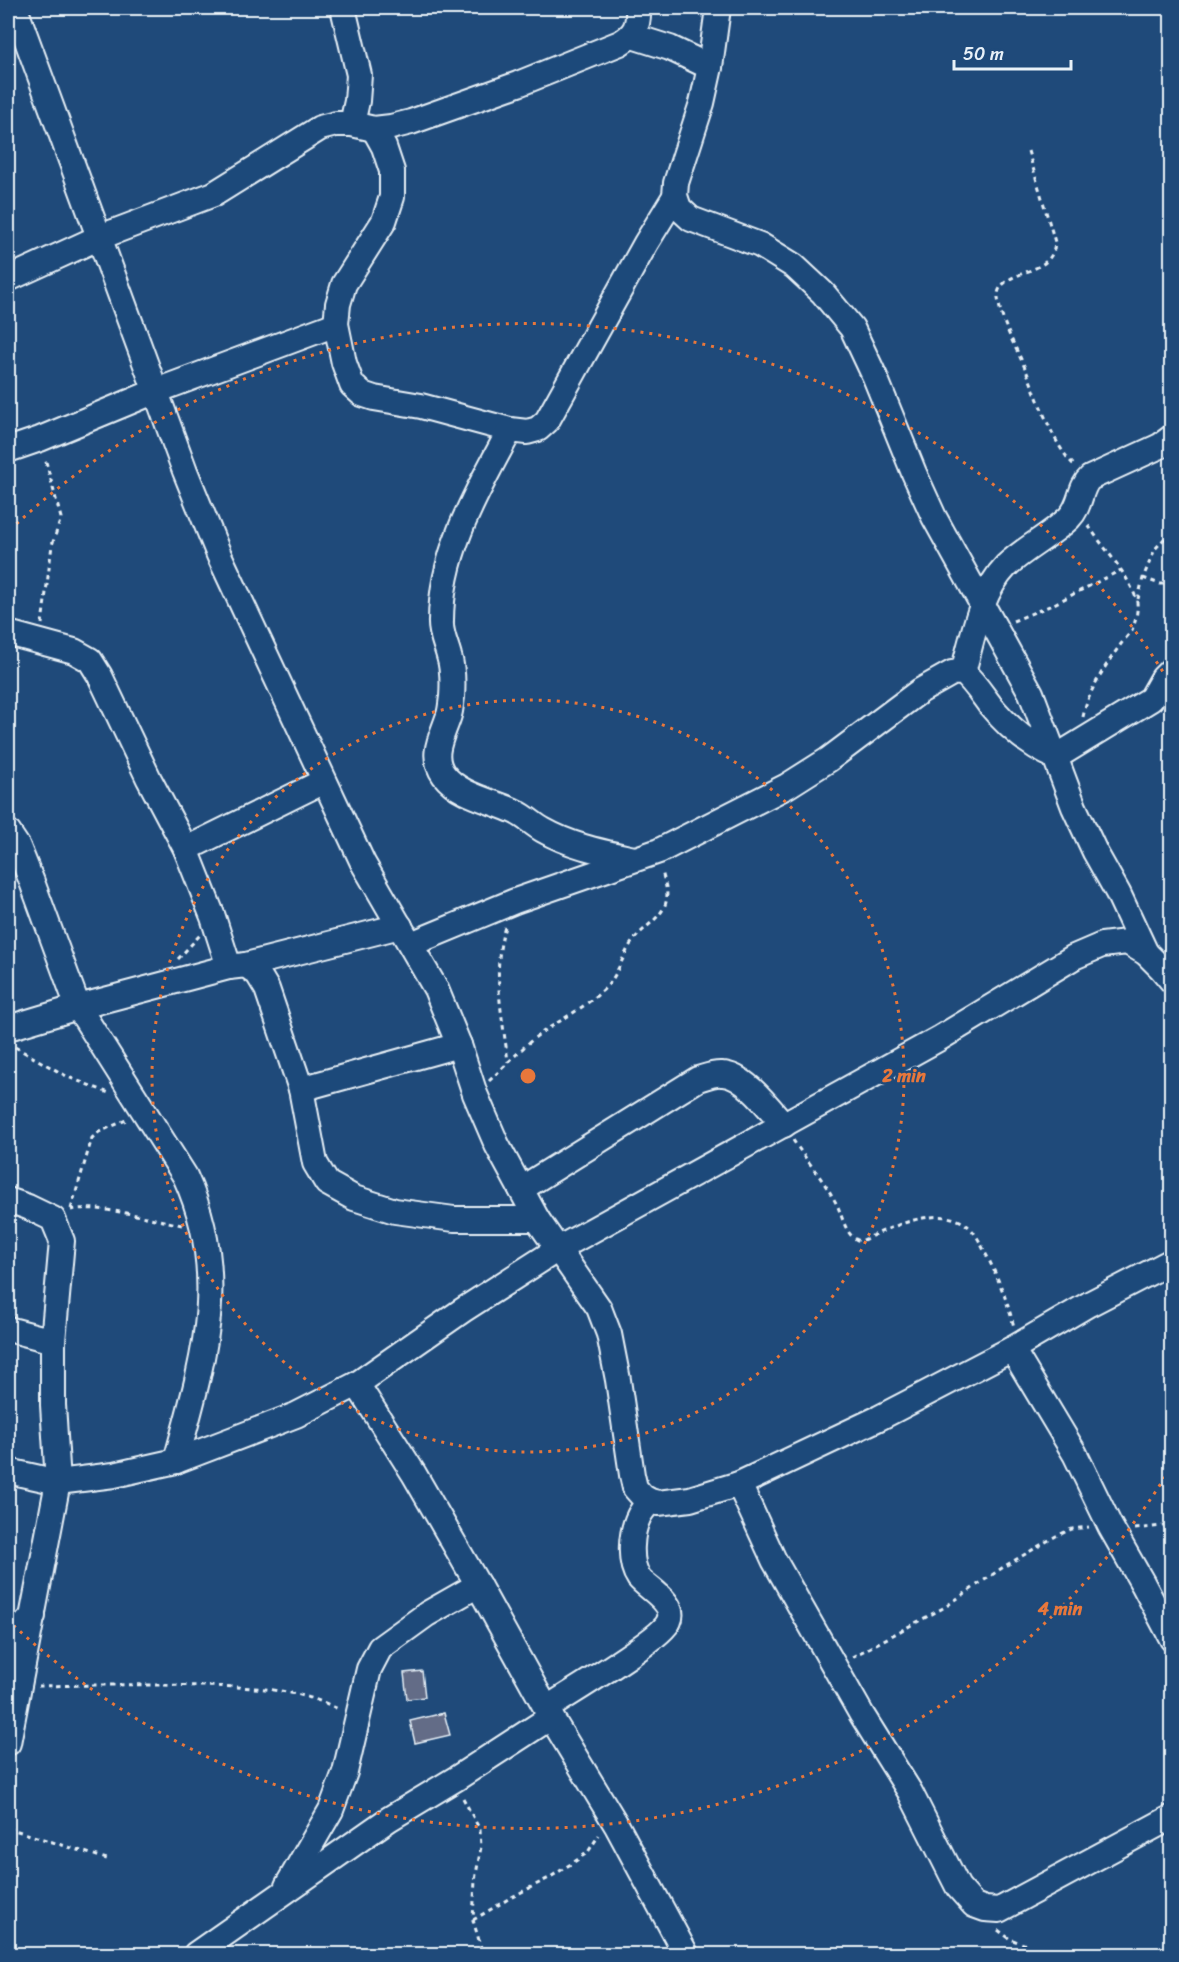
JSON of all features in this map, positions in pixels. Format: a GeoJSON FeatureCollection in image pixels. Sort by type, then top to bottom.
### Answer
{"type":"FeatureCollection","features":[{"type":"Feature","properties":{"kind":"street"},"geometry":{"type":"LineString","coordinates":[[15,8],[185,471],[219,555],[363,863],[436,989],[459,1045],[475,1095],[497,1145],[537,1219],[589,1290],[599,1308],[609,1334],[636,1488],[650,1501],[658,1503],[690,1499],[738,1484],[879,1418],[1016,1347],[1089,1304],[1172,1261]]}},
{"type":"Feature","properties":{"kind":"street"},"geometry":{"type":"LineString","coordinates":[[343,8],[359,75],[357,101],[363,127],[384,147],[392,171],[392,196],[384,221],[344,284],[338,304],[336,324],[344,363],[352,385],[362,394],[421,406],[510,430],[527,432],[538,429],[547,422],[640,252],[675,196]]}},
{"type":"Feature","properties":{"kind":"street"},"geometry":{"type":"LineString","coordinates":[[8,279],[100,237],[214,194],[320,128],[336,124],[391,128],[454,108],[556,70],[620,43],[632,36],[639,18],[638,8]]}},
{"type":"Feature","properties":{"kind":"street"},"geometry":{"type":"LineString","coordinates":[[718,8],[710,67],[702,103],[676,183],[675,196],[679,208],[691,219],[760,245],[794,266],[823,292],[852,328],[934,517],[1032,693],[1074,807],[1146,953]]}},
{"type":"Feature","properties":{"kind":"street"},"geometry":{"type":"LineString","coordinates":[[632,36],[670,48],[710,67]]}},
{"type":"Feature","properties":{"kind":"street"},"geometry":{"type":"LineString","coordinates":[[8,450],[156,391],[336,324]]}},
{"type":"Feature","properties":{"kind":"street"},"geometry":{"type":"LineString","coordinates":[[510,430],[469,507],[456,539],[445,582],[441,628],[450,657],[453,678],[449,715],[439,737],[437,759],[442,773],[452,784],[467,792],[517,813],[542,830],[571,843],[634,859]]}},
{"type":"Feature","properties":{"kind":"street"},"geometry":{"type":"LineString","coordinates":[[963,672],[982,606],[1005,567],[1070,517],[1090,478],[1160,446],[1172,437]]}},
{"type":"Feature","properties":{"kind":"street"},"geometry":{"type":"LineString","coordinates":[[970,647],[995,628]]}},
{"type":"Feature","properties":{"kind":"street"},"geometry":{"type":"LineString","coordinates":[[8,633],[74,651],[90,660],[100,676],[149,779],[186,849],[213,917],[237,966],[258,974],[267,989],[301,1089],[315,1163],[327,1183],[354,1198],[394,1211],[454,1219],[537,1219]]}},
{"type":"Feature","properties":{"kind":"street"},"geometry":{"type":"LineString","coordinates":[[1056,757],[1151,699],[1171,669]]}},
{"type":"Feature","properties":{"kind":"street"},"geometry":{"type":"LineString","coordinates":[[963,672],[991,706],[1027,742],[1056,757]]}},
{"type":"Feature","properties":{"kind":"street"},"geometry":{"type":"LineString","coordinates":[[8,1028],[78,1007],[237,966],[405,935],[515,901],[659,851],[787,786],[828,760],[920,691],[952,673],[963,672]]}},
{"type":"Feature","properties":{"kind":"street"},"geometry":{"type":"LineString","coordinates":[[186,849],[324,781]]}},
{"type":"Feature","properties":{"kind":"street"},"geometry":{"type":"LineString","coordinates":[[8,832],[18,847],[78,1007],[185,1176],[197,1202],[205,1229],[210,1272],[208,1325],[197,1384],[176,1461]]}},
{"type":"Feature","properties":{"kind":"street"},"geometry":{"type":"LineString","coordinates":[[8,1471],[58,1482],[114,1475],[176,1461],[296,1415],[357,1384],[558,1249],[940,1038],[1074,957],[1101,945],[1127,942],[1146,953],[1172,981]]}},
{"type":"Feature","properties":{"kind":"street"},"geometry":{"type":"LineString","coordinates":[[301,1089],[459,1045]]}},
{"type":"Feature","properties":{"kind":"street"},"geometry":{"type":"LineString","coordinates":[[521,1189],[698,1079],[721,1073],[736,1077],[757,1095],[784,1125]]}},
{"type":"Feature","properties":{"kind":"street"},"geometry":{"type":"LineString","coordinates":[[8,1200],[53,1219],[62,1241],[53,1341],[53,1405],[58,1482],[8,1743]]}},
{"type":"Feature","properties":{"kind":"street"},"geometry":{"type":"LineString","coordinates":[[8,1329],[53,1341]]}},
{"type":"Feature","properties":{"kind":"street"},"geometry":{"type":"LineString","coordinates":[[1016,1347],[1172,1639]]}},
{"type":"Feature","properties":{"kind":"street"},"geometry":{"type":"LineString","coordinates":[[357,1384],[414,1474],[549,1713],[616,1826],[686,1954]]}},
{"type":"Feature","properties":{"kind":"street"},"geometry":{"type":"LineString","coordinates":[[738,1484],[774,1560],[834,1666],[910,1792],[958,1887],[974,1905],[999,1910],[1172,1817]]}},
{"type":"Feature","properties":{"kind":"street"},"geometry":{"type":"LineString","coordinates":[[196,1954],[389,1819],[457,1778],[655,1637],[669,1621],[670,1616],[663,1600],[640,1579],[633,1561],[634,1530],[638,1517],[650,1501]]}},
{"type":"Feature","properties":{"kind":"street"},"geometry":{"type":"LineString","coordinates":[[283,1893],[331,1810],[345,1772],[369,1669],[380,1648],[427,1614],[478,1585]]}},
{"type":"Feature","properties":{"kind":"street"},"geometry":{"type":"LineString","coordinates":[[8,1643],[33,1616]]}},
{"type":"Feature","properties":{"kind":"path"},"geometry":{"type":"LineString","coordinates":[[1028,151],[1055,243],[1055,250],[1045,262],[1006,282],[1000,288],[999,305],[1008,332],[1062,450],[1071,462],[1090,478]]}},
{"type":"Feature","properties":{"kind":"path"},"geometry":{"type":"LineString","coordinates":[[40,439],[61,518],[52,545],[41,641]]}},
{"type":"Feature","properties":{"kind":"path"},"geometry":{"type":"LineString","coordinates":[[1076,508],[1121,570],[1137,601]]}},
{"type":"Feature","properties":{"kind":"path"},"geometry":{"type":"LineString","coordinates":[[1079,743],[1085,705],[1119,646],[1132,630],[1143,578],[1155,549],[1172,530]]}},
{"type":"Feature","properties":{"kind":"path"},"geometry":{"type":"LineString","coordinates":[[995,628],[1052,605],[1121,570]]}},
{"type":"Feature","properties":{"kind":"path"},"geometry":{"type":"LineString","coordinates":[[1143,578],[1160,584],[1172,584]]}},
{"type":"Feature","properties":{"kind":"path"},"geometry":{"type":"LineString","coordinates":[[475,1095],[532,1040],[609,984],[631,943],[666,904],[667,896],[659,851]]}},
{"type":"Feature","properties":{"kind":"path"},"geometry":{"type":"LineString","coordinates":[[508,1062],[498,970],[504,930],[515,901]]}},
{"type":"Feature","properties":{"kind":"path"},"geometry":{"type":"LineString","coordinates":[[176,962],[213,917]]}},
{"type":"Feature","properties":{"kind":"path"},"geometry":{"type":"LineString","coordinates":[[8,1043],[69,1077],[142,1109]]}},
{"type":"Feature","properties":{"kind":"path"},"geometry":{"type":"LineString","coordinates":[[142,1109],[92,1138],[70,1210],[99,1209],[205,1229]]}},
{"type":"Feature","properties":{"kind":"path"},"geometry":{"type":"LineString","coordinates":[[784,1125],[830,1190],[852,1238],[856,1241],[916,1219],[952,1218],[966,1224],[980,1241],[991,1265],[1011,1316],[1016,1347]]}},
{"type":"Feature","properties":{"kind":"path"},"geometry":{"type":"LineString","coordinates":[[834,1666],[945,1607],[1005,1566],[1072,1529],[1110,1526],[1129,1530],[1172,1524]]}},
{"type":"Feature","properties":{"kind":"path"},"geometry":{"type":"LineString","coordinates":[[19,1686],[162,1684],[261,1687],[324,1702],[357,1720]]}},
{"type":"Feature","properties":{"kind":"path"},"geometry":{"type":"LineString","coordinates":[[457,1778],[463,1798],[480,1830],[481,1847],[475,1880],[473,1920],[483,1954]]}},
{"type":"Feature","properties":{"kind":"path"},"geometry":{"type":"LineString","coordinates":[[473,1920],[577,1860],[588,1852],[601,1832],[616,1826]]}},
{"type":"Feature","properties":{"kind":"path"},"geometry":{"type":"LineString","coordinates":[[8,1828],[110,1860]]}},
{"type":"Feature","properties":{"kind":"path"},"geometry":{"type":"LineString","coordinates":[[994,1926],[1010,1939],[1051,1954]]}},
{"type":"Feature","properties":{"kind":"building"},"geometry":{"type":"Polygon","coordinates":[[[422,1671],[425,1697],[407,1699],[404,1673],[422,1671]]]}},
{"type":"Feature","properties":{"kind":"building"},"geometry":{"type":"Polygon","coordinates":[[[444,1713],[450,1735],[415,1743],[410,1721],[444,1713]]]}}]}
